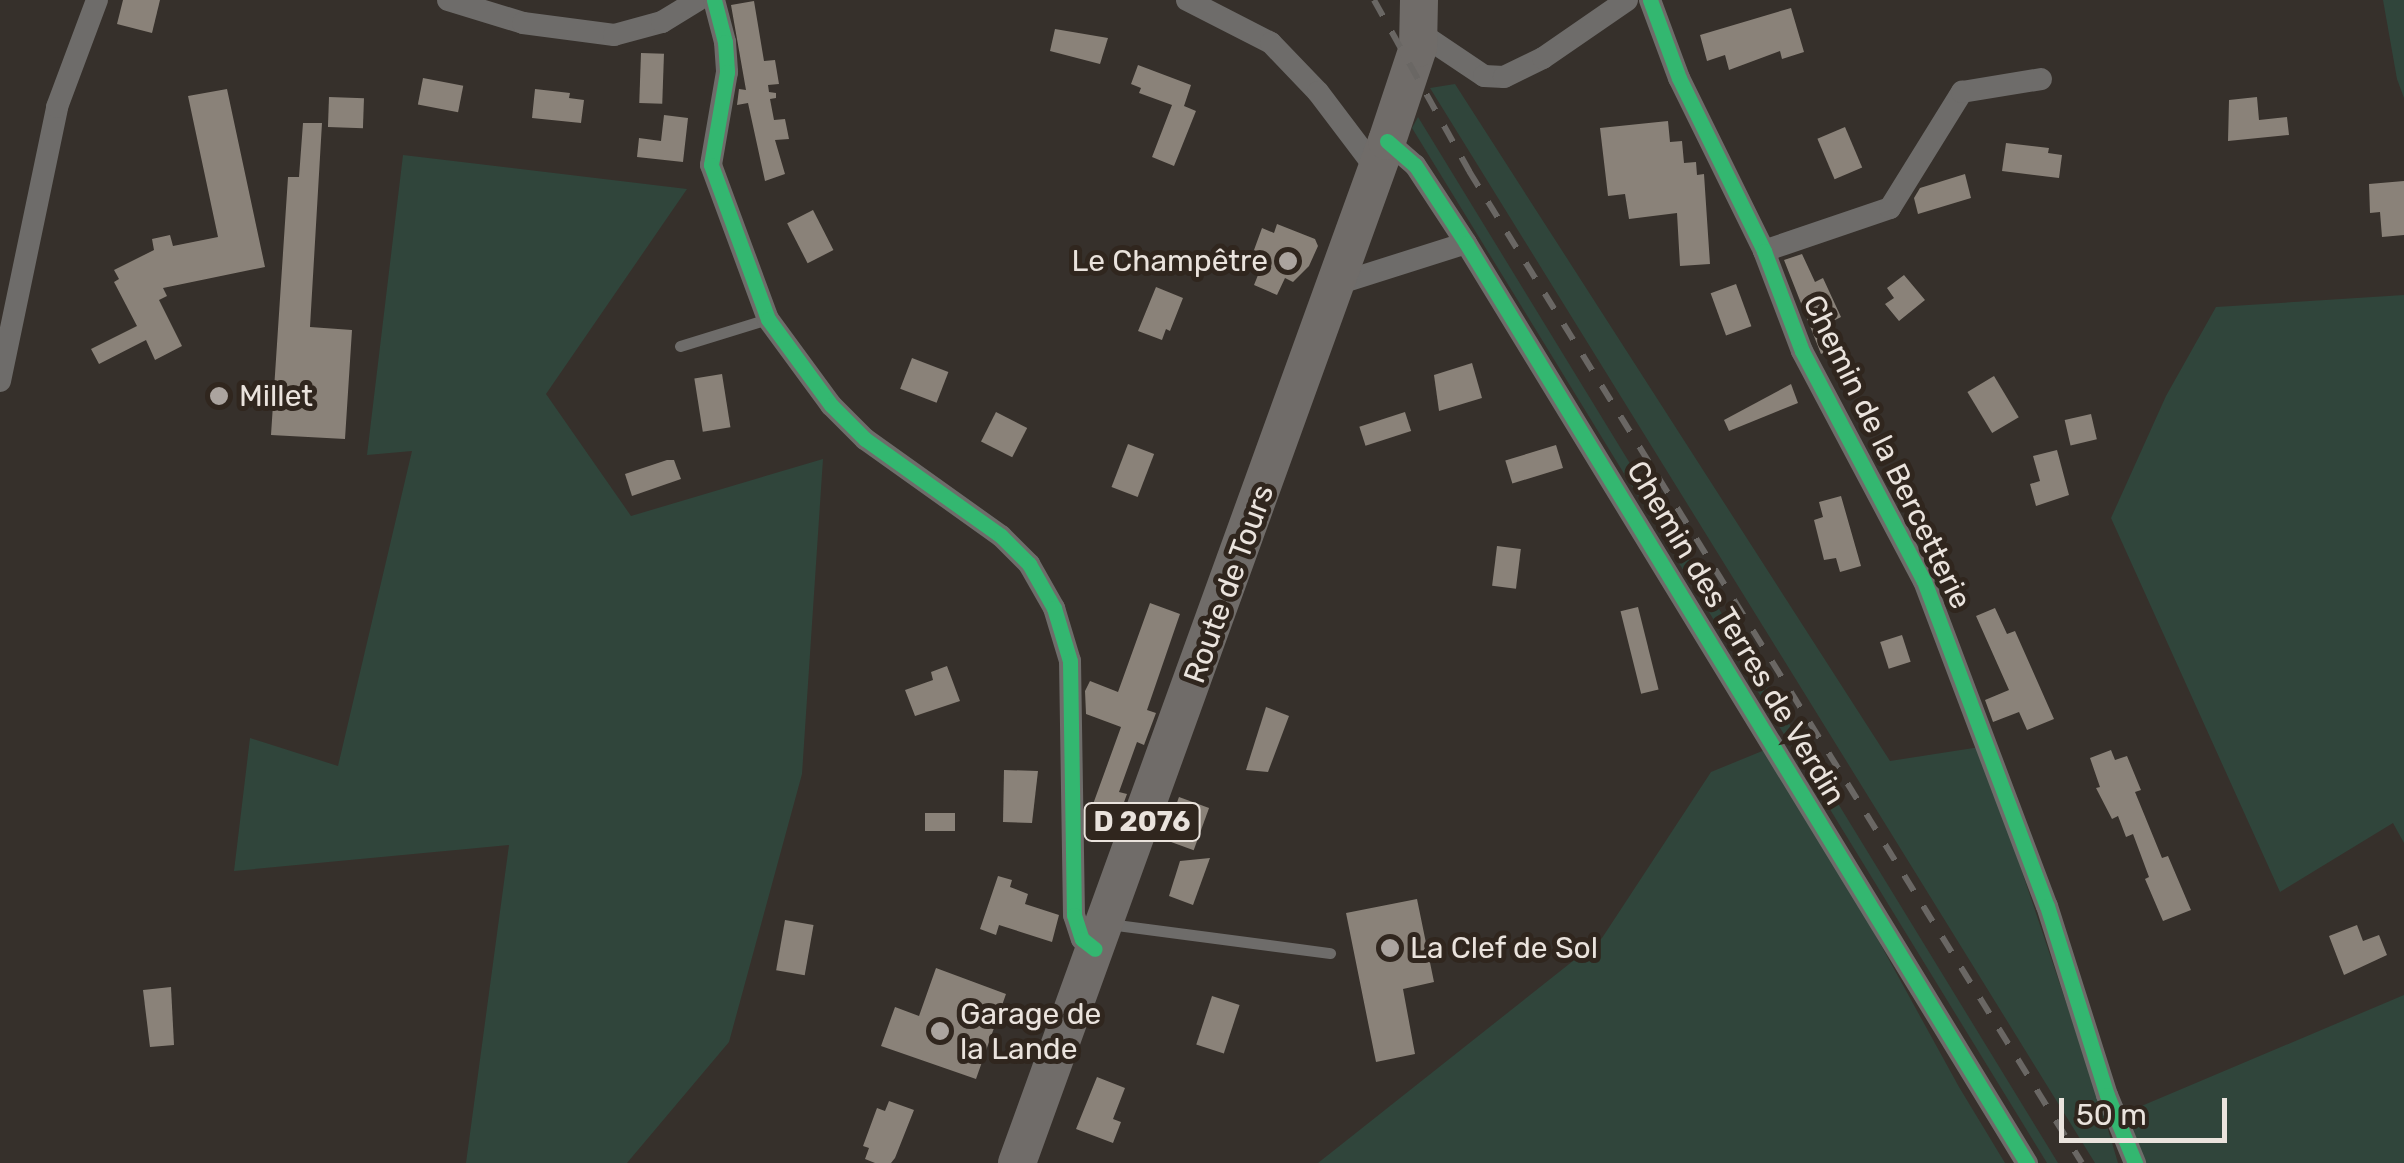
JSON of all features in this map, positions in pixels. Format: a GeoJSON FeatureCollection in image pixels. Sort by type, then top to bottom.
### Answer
{"type":"FeatureCollection","features":[{"type":"Feature","properties":{"kind":"main road","name":"Route de Tours"},"geometry":{"type":"LineString","coordinates":[[1017,1163],[1337,284],[1382,156],[1420,17]]}},
{"type":"Feature","properties":{"kind":"street"},"geometry":{"type":"LineString","coordinates":[[0,381],[57,107],[97,0]]}},
{"type":"Feature","properties":{"kind":"street"},"geometry":{"type":"LineString","coordinates":[[448,0],[524,24],[614,34],[662,22],[698,0]]}},
{"type":"Feature","properties":{"kind":"street"},"geometry":{"type":"LineString","coordinates":[[714,0],[725,42],[726,72],[711,164],[768,320],[831,405],[866,439],[1001,536],[1029,564],[1054,608],[1070,660],[1074,915],[1082,938],[1100,936]]}},
{"type":"Feature","properties":{"kind":"street","name":"Chemin des Terres de Verdin"},"geometry":{"type":"LineString","coordinates":[[1187,0],[1270,43],[1382,156],[1415,165],[1466,242],[2027,1163]]}},
{"type":"Feature","properties":{"kind":"street"},"geometry":{"type":"LineString","coordinates":[[1420,17],[1484,76],[1504,76],[1543,58],[1627,0]]}},
{"type":"Feature","properties":{"kind":"street","name":"Chemin de la Bercetterie"},"geometry":{"type":"LineString","coordinates":[[1650,0],[1679,78],[1764,251],[1802,351],[1924,581],[2048,906],[2107,1095],[2135,1163]]}},
{"type":"Feature","properties":{"kind":"street"},"geometry":{"type":"LineString","coordinates":[[1764,251],[1890,208],[1962,92],[2041,79]]}},
{"type":"Feature","properties":{"kind":"street"},"geometry":{"type":"LineString","coordinates":[[1337,284],[1466,242]]}},
{"type":"Feature","properties":{"kind":"lane"},"geometry":{"type":"LineString","coordinates":[[680,346],[768,320]]}},
{"type":"Feature","properties":{"kind":"lane"},"geometry":{"type":"LineString","coordinates":[[1100,936],[1330,953]]}},
{"type":"Feature","properties":{"kind":"green space"},"geometry":{"type":"Polygon","coordinates":[[[2383,0],[2404,0],[2404,98],[2397,79],[2383,0]]]}},
{"type":"Feature","properties":{"kind":"green space"},"geometry":{"type":"Polygon","coordinates":[[[1455,84],[1890,761],[1980,747],[2106,1121],[2404,995],[2404,1163],[2138,1163],[2107,1126],[2118,1163],[2095,1163],[1430,88],[1455,84]]]}},
{"type":"Feature","properties":{"kind":"green space"},"geometry":{"type":"Polygon","coordinates":[[[1418,117],[2058,1163],[2047,1163],[1412,128],[1418,117]]]}},
{"type":"Feature","properties":{"kind":"green space"},"geometry":{"type":"Polygon","coordinates":[[[403,155],[687,189],[546,394],[631,516],[823,459],[802,774],[729,1042],[627,1163],[466,1163],[509,845],[234,871],[250,738],[338,766],[412,451],[367,455],[403,155]]]}},
{"type":"Feature","properties":{"kind":"green space"},"geometry":{"type":"Polygon","coordinates":[[[2404,295],[2404,843],[2393,823],[2280,892],[2111,518],[2166,396],[2216,307],[2404,295]]]}},
{"type":"Feature","properties":{"kind":"green space"},"geometry":{"type":"Polygon","coordinates":[[[1772,747],[2005,1163],[1318,1163],[1602,938],[1711,772],[1772,747]]]}},
{"type":"Feature","properties":{"kind":"building"},"geometry":{"type":"Polygon","coordinates":[[[123,0],[160,0],[152,33],[117,24],[123,0]]]}},
{"type":"Feature","properties":{"kind":"building"},"geometry":{"type":"Polygon","coordinates":[[[754,1],[764,61],[775,60],[779,84],[768,85],[769,92],[776,93],[776,98],[770,99],[774,120],[785,119],[789,139],[775,140],[785,174],[765,181],[748,103],[737,105],[739,89],[746,90],[731,5],[754,1]]]}},
{"type":"Feature","properties":{"kind":"building"},"geometry":{"type":"Polygon","coordinates":[[[1791,8],[1804,52],[1782,59],[1780,51],[1729,70],[1725,55],[1707,61],[1700,35],[1791,8]]]}},
{"type":"Feature","properties":{"kind":"building"},"geometry":{"type":"Polygon","coordinates":[[[1055,29],[1108,38],[1100,64],[1050,51],[1055,29]]]}},
{"type":"Feature","properties":{"kind":"building"},"geometry":{"type":"Polygon","coordinates":[[[641,53],[664,54],[662,104],[639,103],[641,53]]]}},
{"type":"Feature","properties":{"kind":"building"},"geometry":{"type":"Polygon","coordinates":[[[1138,65],[1191,85],[1184,106],[1196,111],[1174,166],[1152,157],[1172,105],[1139,93],[1141,88],[1131,84],[1138,65]]]}},
{"type":"Feature","properties":{"kind":"building"},"geometry":{"type":"Polygon","coordinates":[[[423,78],[463,86],[458,112],[418,105],[423,78]]]}},
{"type":"Feature","properties":{"kind":"building"},"geometry":{"type":"Polygon","coordinates":[[[227,89],[265,267],[163,288],[167,296],[159,300],[182,346],[155,360],[146,340],[99,364],[91,349],[137,326],[114,282],[119,279],[114,270],[154,250],[152,239],[170,235],[173,246],[218,237],[188,96],[227,89]]]}},
{"type":"Feature","properties":{"kind":"building"},"geometry":{"type":"Polygon","coordinates":[[[535,89],[570,93],[569,98],[584,100],[581,123],[532,118],[535,89]]]}},
{"type":"Feature","properties":{"kind":"building"},"geometry":{"type":"Polygon","coordinates":[[[329,97],[364,98],[363,128],[328,127],[329,97]]]}},
{"type":"Feature","properties":{"kind":"building"},"geometry":{"type":"Polygon","coordinates":[[[2257,97],[2259,120],[2287,117],[2289,135],[2228,141],[2229,100],[2257,97]]]}},
{"type":"Feature","properties":{"kind":"building"},"geometry":{"type":"Polygon","coordinates":[[[664,115],[688,118],[683,162],[637,157],[639,138],[661,141],[664,115]]]}},
{"type":"Feature","properties":{"kind":"building"},"geometry":{"type":"Polygon","coordinates":[[[1668,121],[1670,142],[1682,141],[1684,163],[1696,162],[1697,175],[1704,174],[1710,264],[1680,266],[1677,213],[1629,219],[1625,194],[1608,196],[1600,128],[1668,121]]]}},
{"type":"Feature","properties":{"kind":"building"},"geometry":{"type":"Polygon","coordinates":[[[303,123],[322,123],[310,327],[352,330],[345,439],[271,435],[288,177],[299,177],[303,123]]]}},
{"type":"Feature","properties":{"kind":"building"},"geometry":{"type":"Polygon","coordinates":[[[1845,127],[1862,168],[1835,179],[1817,139],[1845,127]]]}},
{"type":"Feature","properties":{"kind":"building"},"geometry":{"type":"Polygon","coordinates":[[[2006,143],[2049,148],[2048,153],[2062,155],[2059,178],[2002,171],[2006,143]]]}},
{"type":"Feature","properties":{"kind":"building"},"geometry":{"type":"Polygon","coordinates":[[[1965,174],[1971,198],[1918,214],[1914,198],[1920,188],[1965,174]]]}},
{"type":"Feature","properties":{"kind":"building"},"geometry":{"type":"Polygon","coordinates":[[[2404,181],[2404,235],[2382,237],[2380,212],[2370,213],[2369,184],[2404,181]]]}},
{"type":"Feature","properties":{"kind":"building"},"geometry":{"type":"Polygon","coordinates":[[[813,210],[833,250],[808,263],[787,223],[813,210]]]}},
{"type":"Feature","properties":{"kind":"building","name":"Le Champêtre"},"geometry":{"type":"Polygon","coordinates":[[[1277,224],[1315,239],[1318,246],[1309,266],[1293,282],[1285,278],[1277,295],[1254,285],[1266,255],[1254,250],[1262,228],[1274,233],[1277,224]]]}},
{"type":"Feature","properties":{"kind":"building"},"geometry":{"type":"Polygon","coordinates":[[[1802,254],[1815,282],[1823,278],[1841,317],[1829,323],[1841,345],[1821,354],[1784,260],[1802,254]]]}},
{"type":"Feature","properties":{"kind":"building"},"geometry":{"type":"Polygon","coordinates":[[[1904,275],[1925,300],[1899,321],[1885,304],[1894,298],[1887,288],[1904,275]]]}},
{"type":"Feature","properties":{"kind":"building"},"geometry":{"type":"Polygon","coordinates":[[[1736,284],[1751,326],[1726,336],[1711,293],[1736,284]]]}},
{"type":"Feature","properties":{"kind":"building"},"geometry":{"type":"Polygon","coordinates":[[[1156,287],[1183,298],[1170,331],[1166,329],[1162,340],[1138,331],[1156,287]]]}},
{"type":"Feature","properties":{"kind":"building"},"geometry":{"type":"Polygon","coordinates":[[[912,358],[948,372],[937,403],[900,389],[912,358]]]}},
{"type":"Feature","properties":{"kind":"building"},"geometry":{"type":"Polygon","coordinates":[[[1472,363],[1482,398],[1439,411],[1434,375],[1472,363]]]}},
{"type":"Feature","properties":{"kind":"building"},"geometry":{"type":"Polygon","coordinates":[[[722,374],[730,427],[703,432],[694,378],[722,374]]]}},
{"type":"Feature","properties":{"kind":"building"},"geometry":{"type":"Polygon","coordinates":[[[1994,376],[2019,417],[1992,433],[1967,392],[1994,376]]]}},
{"type":"Feature","properties":{"kind":"building"},"geometry":{"type":"Polygon","coordinates":[[[1791,384],[1798,403],[1729,431],[1724,420],[1791,384]]]}},
{"type":"Feature","properties":{"kind":"building"},"geometry":{"type":"Polygon","coordinates":[[[996,412],[1027,428],[1012,457],[981,441],[996,412]]]}},
{"type":"Feature","properties":{"kind":"building"},"geometry":{"type":"Polygon","coordinates":[[[1405,412],[1411,431],[1366,446],[1359,427],[1405,412]]]}},
{"type":"Feature","properties":{"kind":"building"},"geometry":{"type":"Polygon","coordinates":[[[2091,414],[2097,439],[2071,445],[2065,420],[2091,414]]]}},
{"type":"Feature","properties":{"kind":"building"},"geometry":{"type":"Polygon","coordinates":[[[1128,444],[1154,454],[1138,497],[1112,487],[1128,444]]]}},
{"type":"Feature","properties":{"kind":"building"},"geometry":{"type":"Polygon","coordinates":[[[1556,445],[1563,468],[1512,483],[1505,460],[1556,445]]]}},
{"type":"Feature","properties":{"kind":"building"},"geometry":{"type":"Polygon","coordinates":[[[2057,450],[2069,495],[2036,506],[2030,484],[2040,481],[2033,456],[2057,450]]]}},
{"type":"Feature","properties":{"kind":"building"},"geometry":{"type":"Polygon","coordinates":[[[674,460],[681,479],[632,496],[625,474],[674,460]]]}},
{"type":"Feature","properties":{"kind":"building"},"geometry":{"type":"Polygon","coordinates":[[[1841,496],[1861,566],[1840,572],[1836,558],[1824,560],[1814,520],[1823,517],[1819,502],[1841,496]]]}},
{"type":"Feature","properties":{"kind":"building"},"geometry":{"type":"Polygon","coordinates":[[[1497,546],[1521,549],[1516,589],[1492,586],[1497,546]]]}},
{"type":"Feature","properties":{"kind":"building"},"geometry":{"type":"Polygon","coordinates":[[[1150,603],[1180,614],[1147,710],[1156,713],[1144,745],[1137,742],[1119,792],[1127,794],[1119,816],[1092,807],[1121,727],[1086,714],[1085,691],[1090,681],[1118,692],[1150,603]]]}},
{"type":"Feature","properties":{"kind":"building"},"geometry":{"type":"Polygon","coordinates":[[[1638,607],[1659,689],[1641,694],[1621,611],[1638,607]]]}},
{"type":"Feature","properties":{"kind":"building"},"geometry":{"type":"Polygon","coordinates":[[[1995,608],[2007,634],[2015,631],[2054,719],[2027,730],[2019,712],[1993,722],[1985,700],[2009,690],[1976,616],[1995,608]]]}},
{"type":"Feature","properties":{"kind":"building"},"geometry":{"type":"Polygon","coordinates":[[[1902,635],[1911,662],[1889,669],[1880,642],[1902,635]]]}},
{"type":"Feature","properties":{"kind":"building"},"geometry":{"type":"Polygon","coordinates":[[[947,666],[960,701],[915,716],[905,690],[933,680],[931,672],[947,666]]]}},
{"type":"Feature","properties":{"kind":"building"},"geometry":{"type":"Polygon","coordinates":[[[1266,707],[1289,716],[1268,772],[1246,770],[1266,707]]]}},
{"type":"Feature","properties":{"kind":"building"},"geometry":{"type":"Polygon","coordinates":[[[2111,750],[2115,760],[2127,756],[2141,790],[2135,792],[2162,858],[2168,856],[2191,910],[2163,921],[2145,879],[2149,877],[2133,834],[2126,837],[2118,816],[2112,819],[2096,788],[2100,787],[2090,758],[2111,750]]]}},
{"type":"Feature","properties":{"kind":"building"},"geometry":{"type":"Polygon","coordinates":[[[1004,770],[1038,771],[1032,823],[1003,822],[1004,770]]]}},
{"type":"Feature","properties":{"kind":"building"},"geometry":{"type":"Polygon","coordinates":[[[1179,797],[1209,808],[1194,850],[1164,839],[1179,797]]]}},
{"type":"Feature","properties":{"kind":"building"},"geometry":{"type":"Polygon","coordinates":[[[925,813],[955,813],[955,831],[925,831],[925,813]]]}},
{"type":"Feature","properties":{"kind":"building"},"geometry":{"type":"Polygon","coordinates":[[[1210,858],[1193,905],[1169,896],[1180,861],[1210,858]]]}},
{"type":"Feature","properties":{"kind":"building"},"geometry":{"type":"Polygon","coordinates":[[[998,876],[1012,880],[1010,887],[1028,894],[1025,904],[1059,915],[1052,942],[999,925],[996,935],[980,929],[998,876]]]}},
{"type":"Feature","properties":{"kind":"building","name":"La Clef de Sol"},"geometry":{"type":"Polygon","coordinates":[[[1417,899],[1434,982],[1403,989],[1415,1054],[1376,1062],[1346,913],[1417,899]]]}},
{"type":"Feature","properties":{"kind":"building"},"geometry":{"type":"Polygon","coordinates":[[[785,920],[814,925],[805,975],[776,970],[785,920]]]}},
{"type":"Feature","properties":{"kind":"building"},"geometry":{"type":"Polygon","coordinates":[[[2357,925],[2363,941],[2379,935],[2387,955],[2344,975],[2329,936],[2357,925]]]}},
{"type":"Feature","properties":{"kind":"building","name":"Garage de la Lande"},"geometry":{"type":"Polygon","coordinates":[[[936,968],[1006,994],[976,1079],[881,1046],[895,1007],[919,1016],[936,968]]]}},
{"type":"Feature","properties":{"kind":"building"},"geometry":{"type":"Polygon","coordinates":[[[171,987],[174,1045],[150,1047],[143,990],[171,987]]]}},
{"type":"Feature","properties":{"kind":"building"},"geometry":{"type":"Polygon","coordinates":[[[1212,996],[1240,1005],[1224,1053],[1196,1045],[1212,996]]]}},
{"type":"Feature","properties":{"kind":"building"},"geometry":{"type":"Polygon","coordinates":[[[1097,1077],[1125,1088],[1113,1119],[1121,1122],[1113,1143],[1076,1129],[1097,1077]]]}},
{"type":"Feature","properties":{"kind":"building"},"geometry":{"type":"Polygon","coordinates":[[[889,1101],[914,1110],[895,1158],[891,1163],[875,1163],[865,1159],[869,1148],[863,1146],[877,1108],[885,1111],[889,1101]]]}},
{"type":"Feature","properties":{"kind":"railway"},"geometry":{"type":"LineString","coordinates":[[1374,0],[1469,171],[2082,1163]]}},
{"type":"Feature","properties":{"kind":"cycle path"},"geometry":{"type":"LineString","coordinates":[[714,0],[725,42],[727,72],[711,165],[768,319],[831,405],[865,439],[1001,536],[1029,564],[1054,608],[1070,661],[1074,915],[1082,939],[1095,949]]}},
{"type":"Feature","properties":{"kind":"cycle path"},"geometry":{"type":"LineString","coordinates":[[1650,0],[1679,78],[1764,251],[1802,351],[1924,581],[2047,906],[2107,1095],[2135,1163]]}},
{"type":"Feature","properties":{"kind":"cycle path"},"geometry":{"type":"LineString","coordinates":[[1387,141],[1415,165],[1466,243],[2027,1163]]}},
{"type":"Feature","properties":{"kind":"place","name":"Le Champêtre"},"geometry":{"type":"Point","coordinates":[1288,261]}},
{"type":"Feature","properties":{"kind":"place","name":"Millet"},"geometry":{"type":"Point","coordinates":[219,396]}},
{"type":"Feature","properties":{"kind":"place","name":"La Clef de Sol"},"geometry":{"type":"Point","coordinates":[1390,948]}},
{"type":"Feature","properties":{"kind":"place","name":"Garage de la Lande"},"geometry":{"type":"Point","coordinates":[940,1031]}}]}
